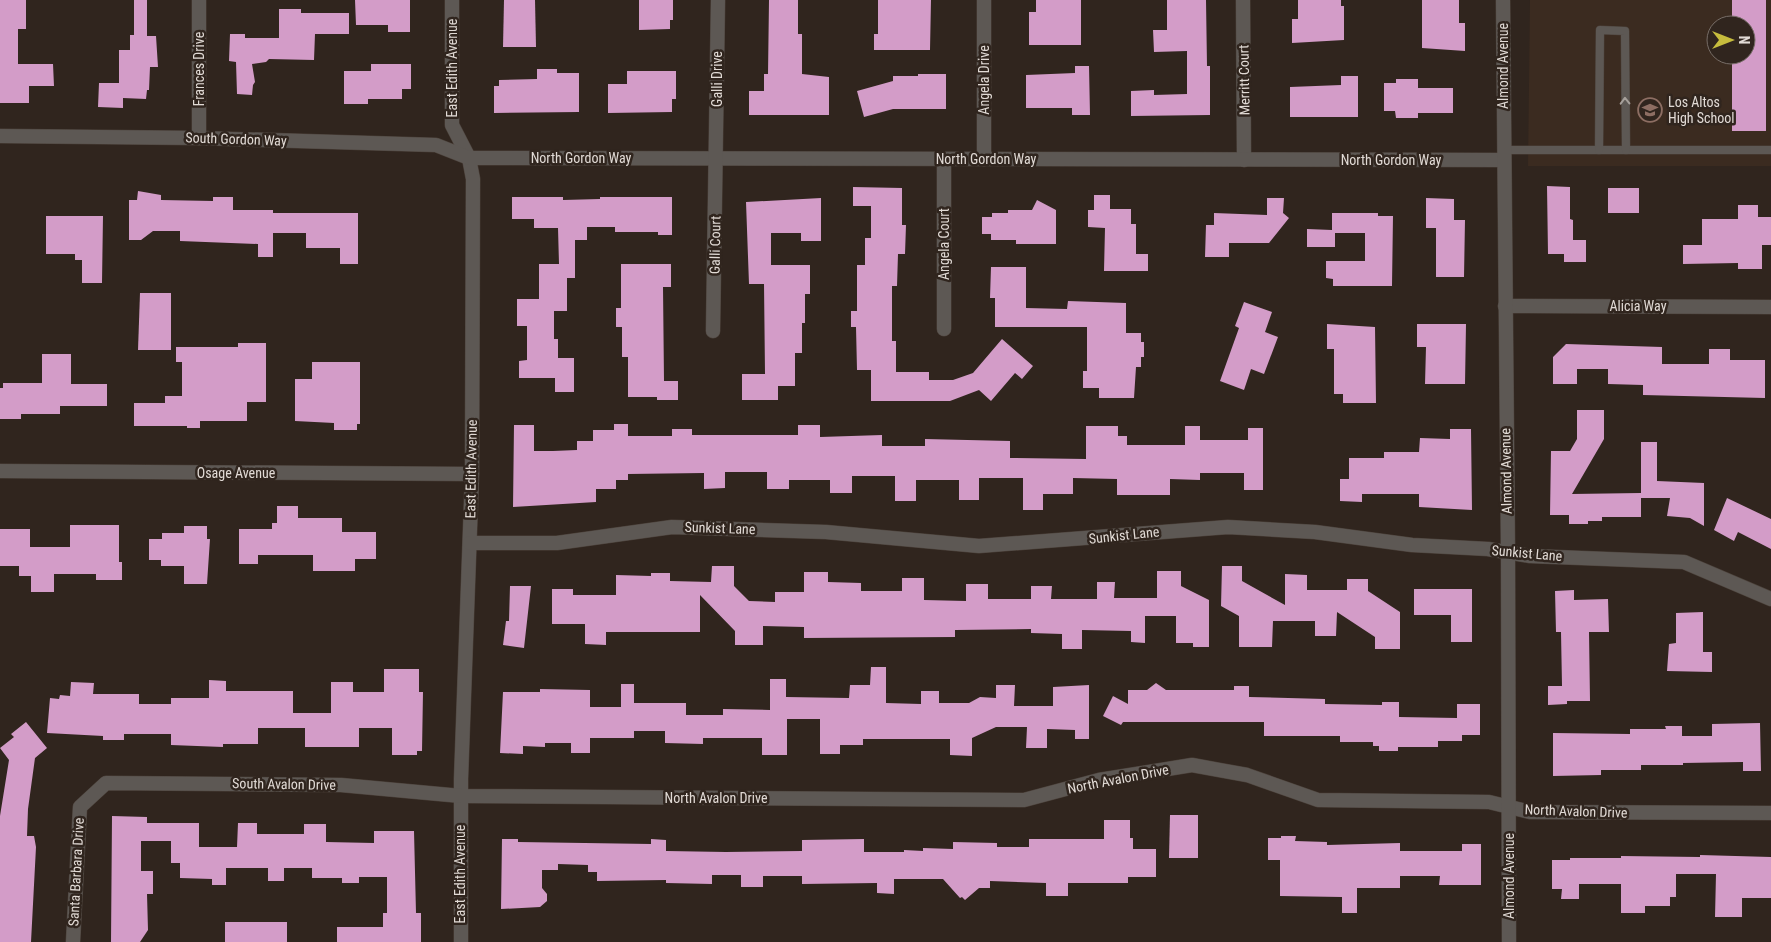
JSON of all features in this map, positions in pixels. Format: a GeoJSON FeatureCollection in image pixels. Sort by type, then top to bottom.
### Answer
{"type":"FeatureCollection","features":[{"type":"Feature","properties":{"kind":"street","name":"Frances Drive"},"geometry":{"type":"LineString","coordinates":[[199,0],[199,138]]}},
{"type":"Feature","properties":{"kind":"street","name":"East Edith Avenue"},"geometry":{"type":"LineString","coordinates":[[452,0],[452,125],[469,158],[473,180],[472,474],[464,651],[461,796],[461,942]]}},
{"type":"Feature","properties":{"kind":"street","name":"Galli Drive"},"geometry":{"type":"LineString","coordinates":[[716,159],[718,0]]}},
{"type":"Feature","properties":{"kind":"street","name":"Angela Drive"},"geometry":{"type":"LineString","coordinates":[[984,0],[984,159]]}},
{"type":"Feature","properties":{"kind":"street","name":"Merritt Court"},"geometry":{"type":"LineString","coordinates":[[1243,0],[1244,160]]}},
{"type":"Feature","properties":{"kind":"street","name":"Almond Avenue"},"geometry":{"type":"LineString","coordinates":[[1503,0],[1508,552],[1508,942]]}},
{"type":"Feature","properties":{"kind":"street","name":"South Gordon Way"},"geometry":{"type":"LineString","coordinates":[[0,136],[199,138],[436,146],[469,158]]}},
{"type":"Feature","properties":{"kind":"street","name":"North Gordon Way"},"geometry":{"type":"LineString","coordinates":[[469,158],[1244,160],[1503,155]]}},
{"type":"Feature","properties":{"kind":"street","name":"Galli Court"},"geometry":{"type":"LineString","coordinates":[[713,331],[716,159]]}},
{"type":"Feature","properties":{"kind":"street","name":"Angela Court"},"geometry":{"type":"LineString","coordinates":[[944,159],[944,330]]}},
{"type":"Feature","properties":{"kind":"street","name":"Alicia Way"},"geometry":{"type":"LineString","coordinates":[[1505,306],[1771,306]]}},
{"type":"Feature","properties":{"kind":"street","name":"Osage Avenue"},"geometry":{"type":"LineString","coordinates":[[0,471],[472,474]]}},
{"type":"Feature","properties":{"kind":"street","name":"Sunkist Lane"},"geometry":{"type":"LineString","coordinates":[[470,543],[556,543],[672,527],[826,532],[979,546],[1228,527],[1315,532],[1412,545],[1508,552],[1530,556],[1684,562],[1771,599]]}},
{"type":"Feature","properties":{"kind":"street","name":"North Avalon Drive"},"geometry":{"type":"LineString","coordinates":[[461,796],[1024,800],[1099,780],[1192,764],[1247,775],[1318,800],[1489,802],[1530,812],[1771,813]]}},
{"type":"Feature","properties":{"kind":"street","name":"South Avalon Drive"},"geometry":{"type":"LineString","coordinates":[[106,783],[341,785],[461,796]]}},
{"type":"Feature","properties":{"kind":"street","name":"Santa Barbara Drive"},"geometry":{"type":"LineString","coordinates":[[73,942],[80,807],[106,783]]}},
{"type":"Feature","properties":{"kind":"lane"},"geometry":{"type":"LineString","coordinates":[[1599,150],[1600,30],[1625,31],[1626,150]]}},
{"type":"Feature","properties":{"kind":"lane"},"geometry":{"type":"LineString","coordinates":[[1503,155],[1599,150],[1771,150]]}},
{"type":"Feature","properties":{"kind":"shaded area","name":"Los Altos High School"},"geometry":{"type":"Polygon","coordinates":[[[1530,0],[1771,0],[1771,166],[1528,166],[1530,0]]]}},
{"type":"Feature","properties":{"kind":"building"},"geometry":{"type":"Polygon","coordinates":[[[0,0],[26,0],[26,29],[18,29],[18,64],[53,64],[54,86],[29,86],[29,103],[0,103],[0,0]]]}},
{"type":"Feature","properties":{"kind":"building"},"geometry":{"type":"Polygon","coordinates":[[[134,0],[147,0],[147,36],[156,36],[158,67],[150,67],[149,90],[147,90],[146,99],[123,98],[123,108],[98,107],[99,83],[119,83],[119,50],[130,50],[130,35],[134,35],[134,0]]]}},
{"type":"Feature","properties":{"kind":"building"},"geometry":{"type":"Polygon","coordinates":[[[355,0],[410,0],[410,32],[388,32],[388,25],[356,25],[355,0]]]}},
{"type":"Feature","properties":{"kind":"building"},"geometry":{"type":"Polygon","coordinates":[[[504,0],[535,0],[536,47],[503,47],[504,0]]]}},
{"type":"Feature","properties":{"kind":"building"},"geometry":{"type":"Polygon","coordinates":[[[639,0],[673,0],[673,20],[670,20],[670,29],[639,30],[639,0]]]}},
{"type":"Feature","properties":{"kind":"building"},"geometry":{"type":"Polygon","coordinates":[[[769,0],[798,0],[798,34],[802,34],[802,74],[829,77],[829,115],[749,115],[749,91],[764,91],[764,74],[768,74],[769,0]]]}},
{"type":"Feature","properties":{"kind":"building"},"geometry":{"type":"Polygon","coordinates":[[[878,0],[931,0],[930,50],[874,50],[874,34],[878,34],[878,0]]]}},
{"type":"Feature","properties":{"kind":"building"},"geometry":{"type":"Polygon","coordinates":[[[1036,0],[1081,0],[1081,45],[1029,45],[1029,12],[1036,12],[1036,0]]]}},
{"type":"Feature","properties":{"kind":"building"},"geometry":{"type":"Polygon","coordinates":[[[1167,0],[1206,0],[1207,66],[1210,66],[1210,115],[1131,116],[1131,91],[1154,90],[1154,95],[1187,94],[1187,51],[1154,52],[1153,30],[1167,30],[1167,0]]]}},
{"type":"Feature","properties":{"kind":"building"},"geometry":{"type":"Polygon","coordinates":[[[1298,0],[1341,0],[1341,6],[1344,6],[1344,40],[1292,43],[1292,19],[1298,19],[1298,0]]]}},
{"type":"Feature","properties":{"kind":"building"},"geometry":{"type":"Polygon","coordinates":[[[1422,0],[1459,0],[1459,23],[1465,23],[1465,51],[1422,48],[1422,0]]]}},
{"type":"Feature","properties":{"kind":"building"},"geometry":{"type":"Polygon","coordinates":[[[1732,0],[1766,0],[1766,131],[1732,131],[1732,65],[1756,65],[1756,15],[1732,15],[1732,0]]]}},
{"type":"Feature","properties":{"kind":"building"},"geometry":{"type":"Polygon","coordinates":[[[279,9],[301,9],[301,13],[349,13],[349,34],[315,34],[314,60],[269,59],[266,62],[252,64],[255,82],[252,95],[237,94],[236,62],[229,61],[230,34],[245,34],[245,38],[279,38],[279,9]]]}},
{"type":"Feature","properties":{"kind":"building"},"geometry":{"type":"Polygon","coordinates":[[[371,64],[411,64],[411,89],[402,89],[402,99],[368,99],[368,104],[344,104],[344,71],[371,71],[371,64]]]}},
{"type":"Feature","properties":{"kind":"building"},"geometry":{"type":"Polygon","coordinates":[[[1075,66],[1089,66],[1090,115],[1072,115],[1072,108],[1026,108],[1026,75],[1075,73],[1075,66]]]}},
{"type":"Feature","properties":{"kind":"building"},"geometry":{"type":"Polygon","coordinates":[[[537,69],[557,69],[557,73],[579,73],[579,112],[494,113],[494,86],[499,86],[499,80],[537,79],[537,69]]]}},
{"type":"Feature","properties":{"kind":"building"},"geometry":{"type":"Polygon","coordinates":[[[627,71],[676,71],[676,99],[672,99],[672,112],[608,113],[608,84],[627,84],[627,71]]]}},
{"type":"Feature","properties":{"kind":"building"},"geometry":{"type":"Polygon","coordinates":[[[918,74],[946,74],[946,109],[893,109],[864,117],[857,91],[893,81],[893,76],[918,76],[918,74]]]}},
{"type":"Feature","properties":{"kind":"building"},"geometry":{"type":"Polygon","coordinates":[[[1341,76],[1358,76],[1358,117],[1290,117],[1290,87],[1341,85],[1341,76]]]}},
{"type":"Feature","properties":{"kind":"building"},"geometry":{"type":"Polygon","coordinates":[[[1396,79],[1418,79],[1418,88],[1453,88],[1453,113],[1418,113],[1418,118],[1396,118],[1395,111],[1384,111],[1384,83],[1396,83],[1396,79]]]}},
{"type":"Feature","properties":{"kind":"building"},"geometry":{"type":"Polygon","coordinates":[[[1547,186],[1570,187],[1570,219],[1573,220],[1573,240],[1586,240],[1586,262],[1564,262],[1564,254],[1548,254],[1547,186]]]}},
{"type":"Feature","properties":{"kind":"building"},"geometry":{"type":"Polygon","coordinates":[[[853,187],[902,188],[902,225],[906,225],[905,254],[898,254],[897,286],[892,286],[892,341],[896,341],[896,372],[929,372],[929,380],[953,380],[973,373],[1002,339],[1033,366],[1022,379],[1015,373],[991,401],[979,390],[950,401],[871,401],[871,370],[857,370],[856,327],[851,327],[851,311],[857,311],[857,265],[865,265],[865,238],[871,238],[871,206],[853,206],[853,187]]]}},
{"type":"Feature","properties":{"kind":"building"},"geometry":{"type":"Polygon","coordinates":[[[1608,188],[1639,188],[1639,213],[1608,213],[1608,188]]]}},
{"type":"Feature","properties":{"kind":"building"},"geometry":{"type":"Polygon","coordinates":[[[138,191],[161,195],[161,200],[213,201],[213,197],[233,197],[233,210],[273,210],[273,213],[358,213],[358,264],[340,264],[340,248],[306,248],[306,233],[273,233],[273,257],[258,257],[258,244],[180,241],[180,231],[153,231],[141,240],[129,240],[129,200],[137,200],[138,191]]]}},
{"type":"Feature","properties":{"kind":"building"},"geometry":{"type":"Polygon","coordinates":[[[1094,195],[1110,195],[1110,209],[1131,209],[1131,224],[1136,224],[1136,254],[1148,254],[1148,271],[1104,271],[1105,228],[1088,227],[1088,210],[1094,210],[1094,195]]]}},
{"type":"Feature","properties":{"kind":"building"},"geometry":{"type":"Polygon","coordinates":[[[512,197],[563,197],[563,200],[600,199],[600,197],[672,197],[672,235],[658,235],[658,232],[615,232],[615,227],[587,227],[587,240],[575,240],[575,278],[567,278],[567,311],[554,311],[554,339],[558,339],[558,358],[574,358],[574,392],[555,392],[555,378],[519,378],[519,361],[527,360],[527,326],[517,326],[517,299],[539,299],[539,264],[559,264],[558,228],[534,228],[534,219],[512,219],[512,197]]]}},
{"type":"Feature","properties":{"kind":"building"},"geometry":{"type":"Polygon","coordinates":[[[821,198],[821,241],[801,241],[801,233],[771,233],[771,265],[810,265],[810,294],[805,294],[805,323],[802,323],[802,353],[795,353],[795,386],[778,386],[778,400],[742,400],[742,374],[765,374],[764,284],[749,284],[746,202],[821,198]]]}},
{"type":"Feature","properties":{"kind":"building"},"geometry":{"type":"Polygon","coordinates":[[[1267,198],[1284,198],[1283,213],[1289,218],[1269,243],[1229,243],[1229,257],[1205,257],[1206,225],[1214,225],[1214,213],[1267,215],[1267,198]]]}},
{"type":"Feature","properties":{"kind":"building"},"geometry":{"type":"Polygon","coordinates":[[[1426,198],[1454,199],[1454,220],[1465,220],[1464,277],[1436,277],[1436,228],[1426,228],[1426,198]]]}},
{"type":"Feature","properties":{"kind":"building"},"geometry":{"type":"Polygon","coordinates":[[[1037,200],[1056,210],[1056,244],[1016,244],[1016,240],[991,240],[991,234],[982,234],[982,217],[992,217],[992,213],[1008,213],[1008,210],[1032,210],[1037,200]]]}},
{"type":"Feature","properties":{"kind":"building"},"geometry":{"type":"Polygon","coordinates":[[[1738,205],[1758,205],[1758,217],[1771,217],[1771,245],[1762,245],[1762,269],[1738,269],[1738,263],[1683,264],[1683,245],[1702,245],[1702,219],[1738,219],[1738,205]]]}},
{"type":"Feature","properties":{"kind":"building"},"geometry":{"type":"Polygon","coordinates":[[[1332,213],[1378,213],[1378,216],[1393,216],[1392,286],[1333,286],[1333,279],[1326,278],[1326,261],[1365,261],[1365,233],[1335,233],[1335,247],[1307,247],[1307,229],[1332,230],[1332,213]]]}},
{"type":"Feature","properties":{"kind":"building"},"geometry":{"type":"Polygon","coordinates":[[[46,216],[103,216],[102,283],[82,283],[82,260],[75,260],[75,254],[46,254],[46,216]]]}},
{"type":"Feature","properties":{"kind":"building"},"geometry":{"type":"Polygon","coordinates":[[[621,264],[671,264],[671,287],[663,287],[664,381],[678,381],[678,400],[657,400],[657,397],[628,397],[628,357],[622,357],[622,327],[616,327],[616,308],[621,308],[621,264]]]}},
{"type":"Feature","properties":{"kind":"building"},"geometry":{"type":"Polygon","coordinates":[[[991,267],[1026,267],[1026,308],[1067,309],[1068,301],[1126,303],[1126,333],[1141,333],[1141,342],[1144,342],[1144,357],[1141,357],[1141,367],[1136,367],[1134,398],[1099,398],[1099,388],[1083,388],[1083,371],[1087,371],[1087,327],[995,327],[995,298],[990,298],[991,267]]]}},
{"type":"Feature","properties":{"kind":"building"},"geometry":{"type":"Polygon","coordinates":[[[140,293],[171,293],[171,350],[138,350],[140,293]]]}},
{"type":"Feature","properties":{"kind":"building"},"geometry":{"type":"Polygon","coordinates":[[[1244,302],[1272,312],[1265,332],[1278,337],[1264,374],[1251,369],[1244,390],[1220,381],[1239,328],[1235,326],[1244,302]]]}},
{"type":"Feature","properties":{"kind":"building"},"geometry":{"type":"Polygon","coordinates":[[[1327,324],[1375,327],[1376,403],[1343,403],[1343,394],[1334,394],[1334,349],[1327,349],[1327,324]]]}},
{"type":"Feature","properties":{"kind":"building"},"geometry":{"type":"Polygon","coordinates":[[[1417,324],[1466,324],[1465,384],[1425,384],[1426,347],[1417,347],[1417,324]]]}},
{"type":"Feature","properties":{"kind":"building"},"geometry":{"type":"Polygon","coordinates":[[[238,343],[266,343],[266,402],[247,402],[247,421],[200,421],[200,428],[187,428],[187,426],[134,426],[134,403],[165,403],[165,396],[182,396],[182,362],[176,362],[176,347],[238,347],[238,343]]]}},
{"type":"Feature","properties":{"kind":"building"},"geometry":{"type":"Polygon","coordinates":[[[1566,344],[1662,347],[1662,364],[1709,364],[1709,349],[1730,349],[1730,360],[1765,360],[1765,398],[1643,395],[1643,385],[1608,384],[1608,369],[1577,369],[1577,384],[1553,384],[1553,357],[1566,344]]]}},
{"type":"Feature","properties":{"kind":"building"},"geometry":{"type":"Polygon","coordinates":[[[42,354],[71,354],[71,384],[107,384],[107,406],[60,406],[60,414],[21,414],[21,419],[0,419],[0,388],[3,388],[3,383],[42,383],[42,354]]]}},
{"type":"Feature","properties":{"kind":"building"},"geometry":{"type":"Polygon","coordinates":[[[312,362],[360,362],[360,424],[357,424],[357,430],[334,430],[334,423],[295,421],[295,379],[312,379],[312,362]]]}},
{"type":"Feature","properties":{"kind":"building"},"geometry":{"type":"Polygon","coordinates":[[[1577,410],[1604,410],[1604,439],[1572,494],[1641,493],[1641,442],[1657,442],[1657,481],[1704,483],[1704,526],[1690,518],[1667,516],[1670,498],[1641,498],[1641,517],[1602,517],[1602,521],[1588,521],[1588,524],[1569,524],[1569,515],[1550,515],[1551,451],[1570,451],[1577,439],[1577,410]]]}},
{"type":"Feature","properties":{"kind":"building"},"geometry":{"type":"Polygon","coordinates":[[[614,424],[628,424],[628,436],[672,436],[672,429],[692,429],[692,435],[798,435],[798,425],[820,425],[820,437],[882,435],[882,446],[925,446],[925,439],[1010,441],[1010,458],[1086,459],[1086,426],[1118,426],[1118,436],[1127,436],[1127,445],[1185,445],[1185,426],[1200,426],[1200,440],[1248,440],[1248,428],[1263,428],[1263,490],[1244,490],[1244,473],[1200,473],[1200,480],[1170,479],[1170,495],[1117,495],[1117,479],[1073,478],[1073,494],[1043,494],[1043,510],[1023,510],[1023,478],[979,478],[979,500],[959,500],[959,480],[916,480],[916,501],[895,501],[895,476],[852,476],[852,493],[830,493],[830,480],[789,480],[789,489],[767,489],[767,472],[725,472],[725,488],[704,489],[704,473],[628,474],[628,480],[616,480],[616,489],[596,489],[596,502],[513,507],[514,425],[534,425],[534,451],[553,451],[577,450],[577,441],[593,441],[593,430],[614,430],[614,424]]]}},
{"type":"Feature","properties":{"kind":"building"},"geometry":{"type":"Polygon","coordinates":[[[1450,429],[1471,429],[1472,510],[1419,507],[1419,494],[1362,494],[1362,502],[1340,501],[1340,479],[1349,479],[1349,458],[1384,458],[1384,452],[1419,452],[1420,438],[1450,439],[1450,429]]]}},
{"type":"Feature","properties":{"kind":"building"},"geometry":{"type":"Polygon","coordinates":[[[1727,498],[1771,519],[1771,549],[1738,532],[1734,541],[1714,530],[1727,498]]]}},
{"type":"Feature","properties":{"kind":"building"},"geometry":{"type":"Polygon","coordinates":[[[277,506],[298,506],[298,518],[342,518],[342,532],[376,532],[376,559],[355,559],[355,571],[313,571],[313,555],[258,555],[258,564],[239,564],[239,529],[272,529],[272,523],[277,523],[277,506]]]}},
{"type":"Feature","properties":{"kind":"building"},"geometry":{"type":"Polygon","coordinates":[[[70,525],[119,525],[119,562],[122,562],[122,580],[96,580],[96,574],[54,574],[54,592],[31,592],[31,576],[19,576],[19,566],[0,566],[0,529],[30,529],[30,547],[70,547],[70,525]]]}},
{"type":"Feature","properties":{"kind":"building"},"geometry":{"type":"Polygon","coordinates":[[[184,526],[207,526],[207,539],[210,539],[207,584],[184,584],[184,566],[161,566],[161,560],[149,560],[149,539],[162,539],[162,533],[184,533],[184,526]]]}},
{"type":"Feature","properties":{"kind":"building"},"geometry":{"type":"Polygon","coordinates":[[[712,566],[734,566],[734,586],[749,601],[775,602],[775,592],[804,592],[804,572],[828,572],[828,582],[861,583],[861,591],[902,591],[902,578],[924,578],[924,600],[966,601],[966,584],[988,584],[988,599],[1031,599],[1031,586],[1052,586],[1051,599],[1097,599],[1097,582],[1115,582],[1114,598],[1157,598],[1157,571],[1181,571],[1181,586],[1209,600],[1209,647],[1193,647],[1193,643],[1176,643],[1176,616],[1145,616],[1145,643],[1131,642],[1131,631],[1082,630],[1082,649],[1062,649],[1062,634],[1031,633],[1031,629],[955,630],[955,637],[804,638],[804,627],[763,626],[763,645],[735,645],[735,631],[700,595],[700,632],[606,632],[606,645],[585,644],[585,624],[552,624],[552,589],[573,589],[573,595],[616,595],[616,575],[651,576],[651,573],[670,573],[670,581],[711,582],[712,566]]]}},
{"type":"Feature","properties":{"kind":"building"},"geometry":{"type":"Polygon","coordinates":[[[1222,566],[1242,566],[1242,581],[1285,605],[1285,574],[1307,575],[1307,590],[1347,590],[1347,579],[1368,579],[1368,591],[1400,612],[1400,649],[1375,649],[1375,637],[1337,612],[1336,636],[1315,636],[1315,621],[1273,621],[1272,647],[1239,647],[1239,616],[1221,606],[1222,566]]]}},
{"type":"Feature","properties":{"kind":"building"},"geometry":{"type":"Polygon","coordinates":[[[510,586],[531,586],[524,648],[503,645],[506,621],[509,621],[510,586]]]}},
{"type":"Feature","properties":{"kind":"building"},"geometry":{"type":"Polygon","coordinates":[[[1414,589],[1472,589],[1472,642],[1451,642],[1451,615],[1414,615],[1414,589]]]}},
{"type":"Feature","properties":{"kind":"building"},"geometry":{"type":"Polygon","coordinates":[[[1574,590],[1574,600],[1608,599],[1609,632],[1589,632],[1590,701],[1567,701],[1567,704],[1548,705],[1548,686],[1562,686],[1561,632],[1556,632],[1555,591],[1574,590]]]}},
{"type":"Feature","properties":{"kind":"building"},"geometry":{"type":"Polygon","coordinates":[[[1703,612],[1703,652],[1712,652],[1712,672],[1667,671],[1669,644],[1676,643],[1676,613],[1703,612]]]}},
{"type":"Feature","properties":{"kind":"building"},"geometry":{"type":"Polygon","coordinates":[[[871,667],[886,667],[886,703],[921,704],[921,691],[939,691],[939,703],[969,703],[980,697],[996,698],[996,685],[1015,685],[1014,706],[1053,706],[1053,687],[1089,685],[1089,739],[1075,739],[1075,730],[1047,729],[1047,748],[1026,748],[1027,727],[996,727],[972,738],[972,756],[950,755],[950,739],[863,739],[863,745],[840,745],[840,754],[820,754],[820,719],[787,719],[787,755],[762,755],[762,738],[703,738],[703,744],[665,743],[665,731],[634,731],[634,738],[590,738],[590,753],[571,753],[571,743],[545,743],[545,747],[523,746],[523,754],[500,753],[503,692],[540,692],[540,689],[590,690],[590,707],[621,707],[621,684],[634,684],[634,703],[686,703],[686,715],[723,715],[723,709],[770,710],[770,679],[786,679],[786,697],[849,698],[850,685],[870,685],[871,667]]]}},
{"type":"Feature","properties":{"kind":"building"},"geometry":{"type":"Polygon","coordinates":[[[384,669],[419,669],[419,692],[423,692],[422,751],[417,751],[417,755],[392,755],[392,728],[359,728],[359,747],[305,747],[305,728],[258,728],[258,744],[223,744],[223,747],[171,745],[171,734],[124,734],[124,740],[103,740],[103,736],[47,733],[50,698],[59,699],[60,695],[70,696],[71,682],[94,683],[93,694],[139,694],[139,704],[171,704],[171,698],[209,698],[209,680],[226,681],[226,691],[293,691],[293,713],[331,713],[331,682],[353,682],[353,692],[384,692],[384,669]]]}},
{"type":"Feature","properties":{"kind":"building"},"geometry":{"type":"Polygon","coordinates":[[[1156,683],[1166,690],[1234,690],[1234,686],[1249,686],[1249,697],[1325,699],[1325,704],[1382,705],[1382,702],[1399,702],[1399,717],[1457,718],[1457,704],[1480,704],[1480,735],[1462,735],[1462,741],[1438,741],[1438,747],[1398,747],[1398,751],[1379,751],[1379,746],[1373,746],[1373,742],[1340,742],[1340,736],[1264,736],[1264,722],[1123,722],[1121,725],[1103,716],[1113,696],[1128,704],[1128,690],[1147,690],[1156,683]]]}},
{"type":"Feature","properties":{"kind":"building"},"geometry":{"type":"Polygon","coordinates":[[[26,722],[47,748],[35,758],[28,809],[27,836],[34,836],[36,847],[31,942],[0,942],[0,816],[9,760],[0,748],[14,737],[11,734],[26,722]]]}},
{"type":"Feature","properties":{"kind":"building"},"geometry":{"type":"Polygon","coordinates":[[[1760,723],[1761,771],[1743,771],[1743,762],[1683,763],[1683,765],[1641,765],[1641,770],[1601,770],[1601,775],[1553,776],[1553,733],[1630,734],[1630,729],[1666,729],[1665,726],[1682,726],[1682,736],[1712,736],[1712,724],[1760,723]]]}},
{"type":"Feature","properties":{"kind":"building"},"geometry":{"type":"Polygon","coordinates":[[[1170,815],[1198,815],[1198,858],[1169,858],[1170,815]]]}},
{"type":"Feature","properties":{"kind":"building"},"geometry":{"type":"Polygon","coordinates":[[[112,816],[147,817],[147,823],[199,823],[199,847],[237,847],[238,823],[257,823],[257,834],[304,834],[304,824],[326,824],[326,842],[374,843],[374,831],[414,831],[416,913],[421,913],[421,942],[337,942],[337,927],[383,927],[383,913],[387,913],[387,877],[359,877],[359,883],[342,883],[342,878],[312,878],[312,868],[284,868],[284,881],[268,881],[268,868],[226,868],[226,885],[212,885],[212,879],[180,878],[180,863],[171,863],[171,841],[141,841],[141,871],[153,871],[153,894],[147,894],[148,930],[140,942],[111,942],[112,816]]]}},
{"type":"Feature","properties":{"kind":"building"},"geometry":{"type":"Polygon","coordinates":[[[1104,820],[1130,820],[1130,838],[1133,838],[1133,849],[1156,849],[1156,877],[1128,877],[1128,883],[1068,883],[1068,896],[1046,896],[1046,883],[990,881],[990,888],[979,888],[965,900],[962,897],[960,898],[943,879],[894,879],[894,894],[877,893],[877,883],[802,884],[802,876],[763,876],[763,887],[741,887],[741,875],[712,875],[712,884],[666,883],[666,880],[597,881],[597,872],[588,872],[588,865],[558,864],[558,870],[542,870],[542,888],[547,894],[547,901],[540,907],[501,909],[502,839],[518,839],[518,842],[651,844],[651,839],[666,840],[666,851],[726,852],[802,851],[802,840],[864,839],[864,852],[904,852],[904,850],[923,851],[923,848],[953,849],[953,842],[997,843],[997,847],[1029,847],[1029,839],[1104,839],[1104,820]]]}},
{"type":"Feature","properties":{"kind":"building"},"geometry":{"type":"Polygon","coordinates":[[[1281,836],[1296,836],[1295,841],[1327,842],[1327,845],[1400,843],[1400,851],[1462,851],[1462,844],[1481,844],[1481,885],[1439,885],[1440,876],[1400,876],[1400,888],[1357,888],[1357,913],[1342,913],[1342,897],[1280,896],[1280,860],[1268,860],[1268,838],[1281,838],[1281,836]]]}},
{"type":"Feature","properties":{"kind":"building"},"geometry":{"type":"Polygon","coordinates":[[[1700,855],[1771,857],[1771,898],[1742,898],[1742,917],[1715,917],[1716,874],[1676,874],[1676,897],[1670,897],[1670,906],[1645,906],[1645,913],[1621,913],[1621,884],[1579,884],[1579,899],[1561,899],[1562,889],[1552,889],[1552,860],[1621,858],[1621,856],[1700,857],[1700,855]]]}},
{"type":"Feature","properties":{"kind":"building"},"geometry":{"type":"Polygon","coordinates":[[[225,922],[287,922],[287,942],[225,942],[225,922]]]}},
{"type":"Feature","properties":{"kind":"place","name":"Los Altos High School"},"geometry":{"type":"Point","coordinates":[1650,110]}}]}
